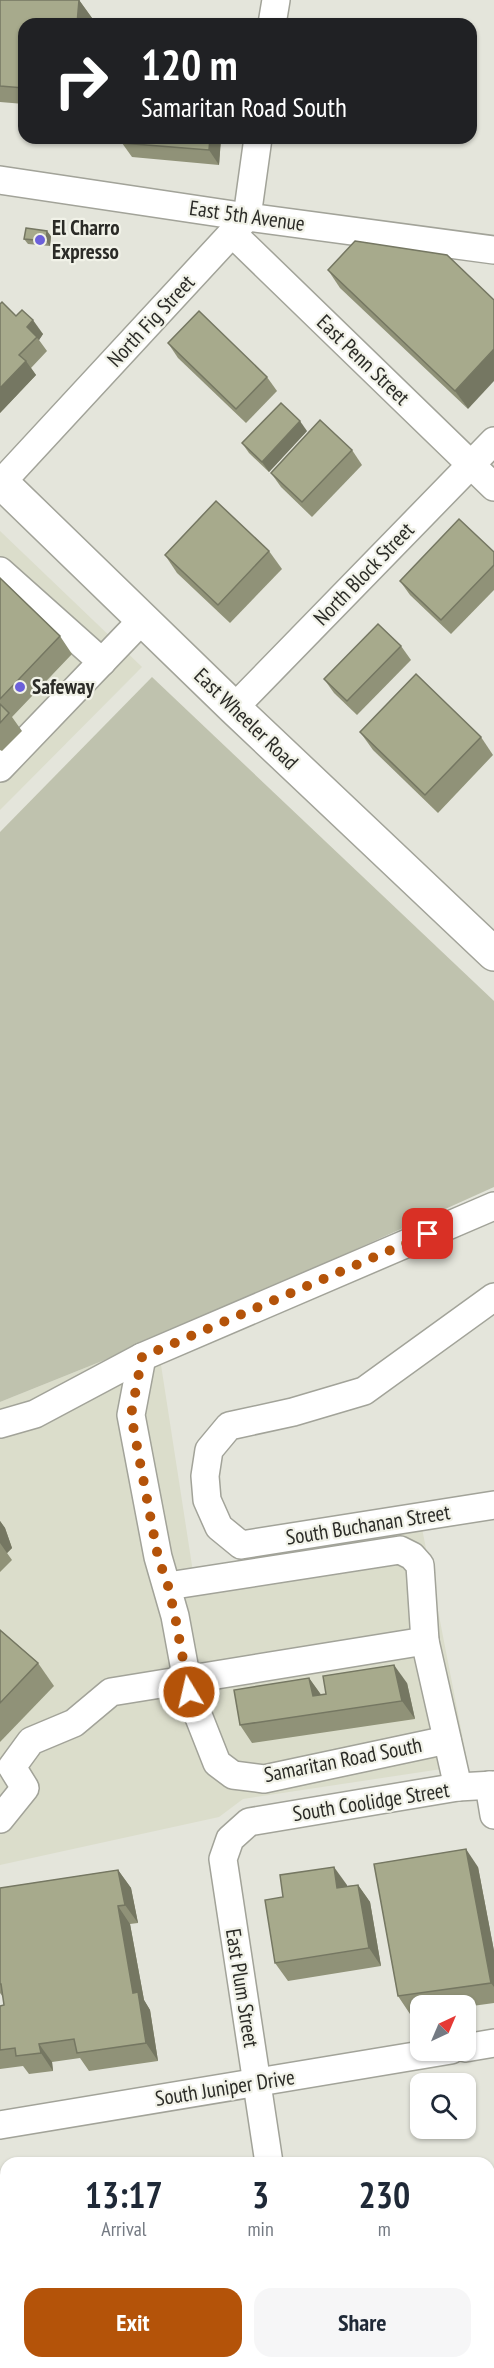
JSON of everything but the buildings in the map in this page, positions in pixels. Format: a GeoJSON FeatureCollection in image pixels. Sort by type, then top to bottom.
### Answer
{"type":"FeatureCollection","features":[{"type":"Feature","properties":{"kind":"main road","name":"East Wheeler Road"},"geometry":{"type":"LineString","coordinates":[[0,483],[494,954]]}},
{"type":"Feature","properties":{"kind":"street"},"geometry":{"type":"LineString","coordinates":[[274,18],[276,0]]}},
{"type":"Feature","properties":{"kind":"street"},"geometry":{"type":"LineString","coordinates":[[240,225],[257,144]]}},
{"type":"Feature","properties":{"kind":"street","name":"East 5th Avenue"},"geometry":{"type":"LineString","coordinates":[[0,180],[240,225],[494,250]]}},
{"type":"Feature","properties":{"kind":"street","name":"East Penn Street"},"geometry":{"type":"LineString","coordinates":[[240,225],[471,465],[494,486]]}},
{"type":"Feature","properties":{"kind":"street","name":"North Fig Street"},"geometry":{"type":"LineString","coordinates":[[0,483],[240,225]]}},
{"type":"Feature","properties":{"kind":"street","name":"North Block Street"},"geometry":{"type":"LineString","coordinates":[[234,708],[494,441]]}},
{"type":"Feature","properties":{"kind":"street"},"geometry":{"type":"LineString","coordinates":[[0,571],[102,662]]}},
{"type":"Feature","properties":{"kind":"street"},"geometry":{"type":"LineString","coordinates":[[0,768],[143,619]]}},
{"type":"Feature","properties":{"kind":"street"},"geometry":{"type":"LineString","coordinates":[[0,1424],[35,1414],[142,1357],[494,1206]]}},
{"type":"Feature","properties":{"kind":"street","name":"South Buchanan Street"},"geometry":{"type":"LineString","coordinates":[[494,1297],[364,1391],[293,1412],[229,1426],[209,1450],[205,1476],[207,1500],[219,1527],[241,1545],[494,1505]]}},
{"type":"Feature","properties":{"kind":"street","name":"Samaritan Road South"},"geometry":{"type":"LineString","coordinates":[[142,1357],[131,1415],[158,1557],[168,1586],[189,1692],[217,1763],[233,1775],[264,1779],[447,1740]]}},
{"type":"Feature","properties":{"kind":"street"},"geometry":{"type":"LineString","coordinates":[[168,1586],[400,1550],[412,1556],[420,1565],[425,1641],[458,1788]]}},
{"type":"Feature","properties":{"kind":"street"},"geometry":{"type":"LineString","coordinates":[[0,1819],[25,1788],[12,1767],[31,1741],[74,1724],[111,1692],[425,1641]]}},
{"type":"Feature","properties":{"kind":"street"},"geometry":{"type":"LineString","coordinates":[[491,1785],[494,1815]]}},
{"type":"Feature","properties":{"kind":"street","name":"South Coolidge Street"},"geometry":{"type":"LineString","coordinates":[[249,1822],[458,1788],[491,1785]]}},
{"type":"Feature","properties":{"kind":"street","name":"East Plum Street"},"geometry":{"type":"LineString","coordinates":[[249,1822],[230,1839],[223,1859],[268,2157]]}},
{"type":"Feature","properties":{"kind":"street"},"geometry":{"type":"LineString","coordinates":[[476,2046],[494,2043]]}},
{"type":"Feature","properties":{"kind":"street","name":"South Juniper Drive"},"geometry":{"type":"LineString","coordinates":[[0,2125],[410,2057]]}},
{"type":"Feature","properties":{"kind":"shaded area"},"geometry":{"type":"Polygon","coordinates":[[[0,531],[142,667],[0,810],[0,531]]]}},
{"type":"Feature","properties":{"kind":"shaded area"},"geometry":{"type":"Polygon","coordinates":[[[152,677],[494,1001],[494,1187],[157,1339],[0,1402],[0,832],[152,677]]]}},
{"type":"Feature","properties":{"kind":"shaded area"},"geometry":{"type":"Polygon","coordinates":[[[157,1339],[193,1572],[421,1523],[468,1765],[243,1799],[219,1817],[0,1865],[0,1402],[157,1339]]]}},
{"type":"Feature","properties":{"kind":"place","name":"El Charro Expresso"},"geometry":{"type":"Point","coordinates":[40,240]}},
{"type":"Feature","properties":{"kind":"place","name":"Safeway"},"geometry":{"type":"Point","coordinates":[20,687]}},
{"type":"Feature","properties":{"kind":"route"},"geometry":{"type":"LineString","coordinates":[[189,1692],[175,1616],[158,1557],[131,1415],[142,1357],[428,1234]]}}]}
